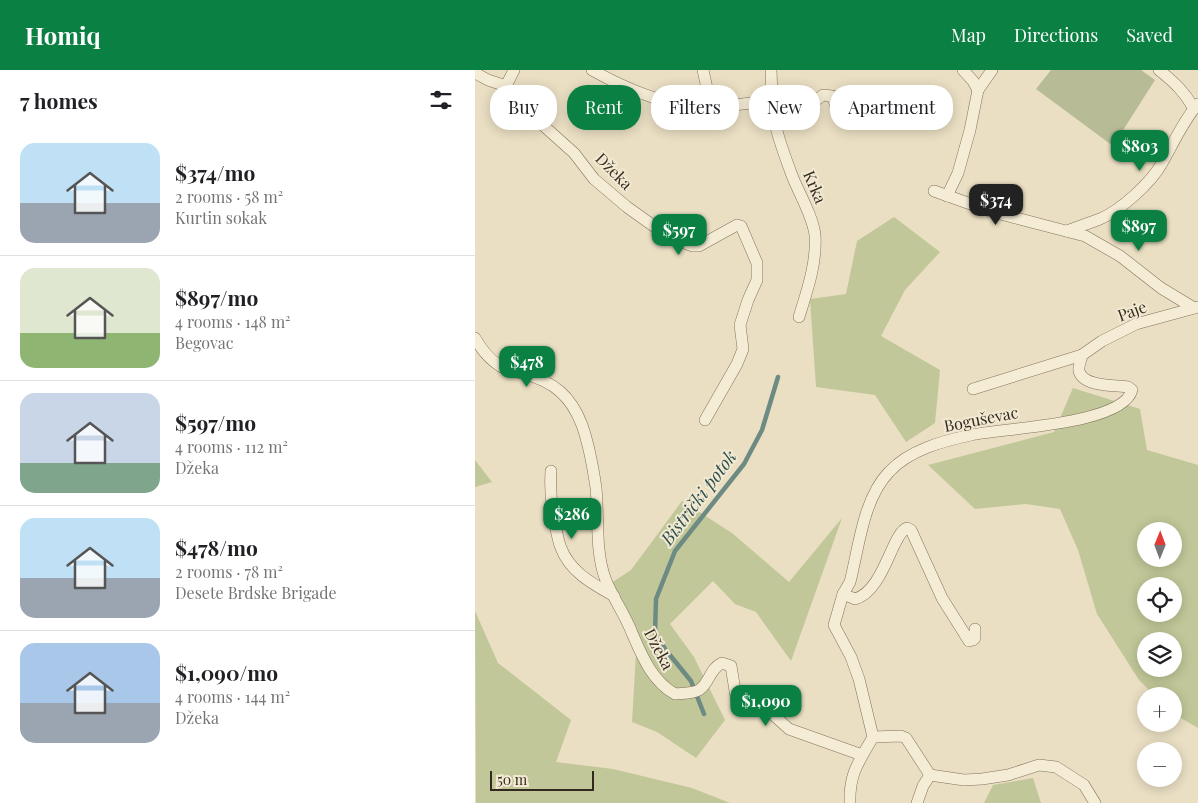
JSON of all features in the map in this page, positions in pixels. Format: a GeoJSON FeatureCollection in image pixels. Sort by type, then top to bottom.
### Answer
{"type":"FeatureCollection","features":[{"type":"Feature","properties":{"kind":"street"},"geometry":{"type":"LineString","coordinates":[[506,85],[514,70]]}},
{"type":"Feature","properties":{"kind":"street"},"geometry":{"type":"LineString","coordinates":[[592,70],[619,85],[651,96]]}},
{"type":"Feature","properties":{"kind":"street"},"geometry":{"type":"LineString","coordinates":[[703,70],[706,85]]}},
{"type":"Feature","properties":{"kind":"street","name":"Krka"},"geometry":{"type":"LineString","coordinates":[[771,70],[772,85]]}},
{"type":"Feature","properties":{"kind":"street"},"geometry":{"type":"LineString","coordinates":[[963,70],[973,81],[977,90]]}},
{"type":"Feature","properties":{"kind":"street"},"geometry":{"type":"LineString","coordinates":[[947,196],[958,173],[970,130],[977,90],[992,70]]}},
{"type":"Feature","properties":{"kind":"street"},"geometry":{"type":"LineString","coordinates":[[1067,231],[1101,218],[1125,203],[1148,183],[1162,165],[1168,151],[1196,107],[1175,82],[1159,70]]}},
{"type":"Feature","properties":{"kind":"street","name":"Džeka"},"geometry":{"type":"LineString","coordinates":[[475,73],[503,85]]}},
{"type":"Feature","properties":{"kind":"street","name":"Džeka"},"geometry":{"type":"LineString","coordinates":[[548,130],[574,153],[594,179],[627,207],[669,237],[692,246],[699,246],[737,225],[741,226],[757,263],[757,280],[748,300],[741,325],[743,349],[737,364],[705,420]]}},
{"type":"Feature","properties":{"kind":"street","name":"Krka"},"geometry":{"type":"LineString","coordinates":[[777,130],[792,176],[812,221],[815,234],[815,256],[809,285],[799,317]]}},
{"type":"Feature","properties":{"kind":"street"},"geometry":{"type":"LineString","coordinates":[[934,192],[993,212],[1085,236],[1132,264],[1150,280],[1175,297],[1196,307]]}},
{"type":"Feature","properties":{"kind":"street","name":"Paje"},"geometry":{"type":"LineString","coordinates":[[973,389],[1082,355],[1102,341],[1136,324],[1196,307]]}},
{"type":"Feature","properties":{"kind":"street","name":"Džeka"},"geometry":{"type":"LineString","coordinates":[[475,338],[485,353],[501,367],[531,376],[556,387],[568,399],[577,414],[588,443],[596,488],[600,553],[605,578],[647,667],[659,682],[675,694],[695,691],[708,679],[714,667],[723,663],[727,664],[731,666],[738,709],[741,709],[761,695],[769,711],[789,729],[862,755]]}},
{"type":"Feature","properties":{"kind":"street","name":"Boguševac"},"geometry":{"type":"LineString","coordinates":[[873,737],[859,679],[851,657],[834,625],[843,594],[850,582],[871,498],[889,472],[911,454],[939,443],[1005,429],[1072,422],[1109,410],[1126,400],[1132,390],[1128,387],[1097,384],[1082,376],[1079,370],[1082,355]]}},
{"type":"Feature","properties":{"kind":"street"},"geometry":{"type":"LineString","coordinates":[[551,471],[551,506],[556,534],[565,558],[585,579],[615,596]]}},
{"type":"Feature","properties":{"kind":"street"},"geometry":{"type":"LineString","coordinates":[[843,594],[855,599],[867,591],[881,573],[900,532],[907,528],[911,530],[942,598],[969,641],[975,638],[975,629]]}},
{"type":"Feature","properties":{"kind":"street"},"geometry":{"type":"LineString","coordinates":[[851,803],[850,792],[853,772],[873,737],[901,736],[906,738],[930,775],[964,780],[982,780],[1039,766],[1056,767],[1084,785],[1095,803]]}},
{"type":"Feature","properties":{"kind":"street"},"geometry":{"type":"LineString","coordinates":[[917,803],[923,786],[930,775]]}},
{"type":"Feature","properties":{"kind":"green space"},"geometry":{"type":"Polygon","coordinates":[[[1051,70],[1141,70],[1155,80],[1113,146],[1036,89],[1051,70]]]}},
{"type":"Feature","properties":{"kind":"green space"},"geometry":{"type":"Polygon","coordinates":[[[894,217],[940,252],[905,290],[881,336],[940,370],[935,423],[906,442],[875,395],[816,387],[810,299],[846,294],[857,241],[894,217]]]}},
{"type":"Feature","properties":{"kind":"green space"},"geometry":{"type":"Polygon","coordinates":[[[1073,388],[1140,409],[1147,450],[1198,465],[1198,728],[1182,719],[1182,687],[1146,687],[1137,677],[1182,677],[1182,632],[1137,632],[1137,677],[1097,614],[1078,550],[1060,509],[1026,504],[975,509],[928,465],[1054,432],[1073,388]]]}},
{"type":"Feature","properties":{"kind":"green space"},"geometry":{"type":"Polygon","coordinates":[[[475,460],[492,482],[475,487],[475,460]]]}},
{"type":"Feature","properties":{"kind":"green space"},"geometry":{"type":"Polygon","coordinates":[[[682,501],[732,533],[789,582],[842,518],[791,661],[756,612],[735,604],[713,581],[670,624],[694,657],[725,720],[696,758],[657,732],[632,722],[637,636],[602,589],[631,570],[682,501]]]}},
{"type":"Feature","properties":{"kind":"green space"},"geometry":{"type":"Polygon","coordinates":[[[475,611],[498,663],[571,720],[556,762],[613,769],[692,788],[730,803],[476,803],[475,611]]]}},
{"type":"Feature","properties":{"kind":"green space"},"geometry":{"type":"Polygon","coordinates":[[[1033,778],[1041,803],[984,803],[993,785],[1033,778]]]}},
{"type":"Feature","properties":{"kind":"waterway","name":"Bistrički potok"},"geometry":{"type":"LineString","coordinates":[[704,714],[691,681],[665,649],[655,633],[656,599],[675,551],[744,464],[762,430],[778,377]]}}]}
